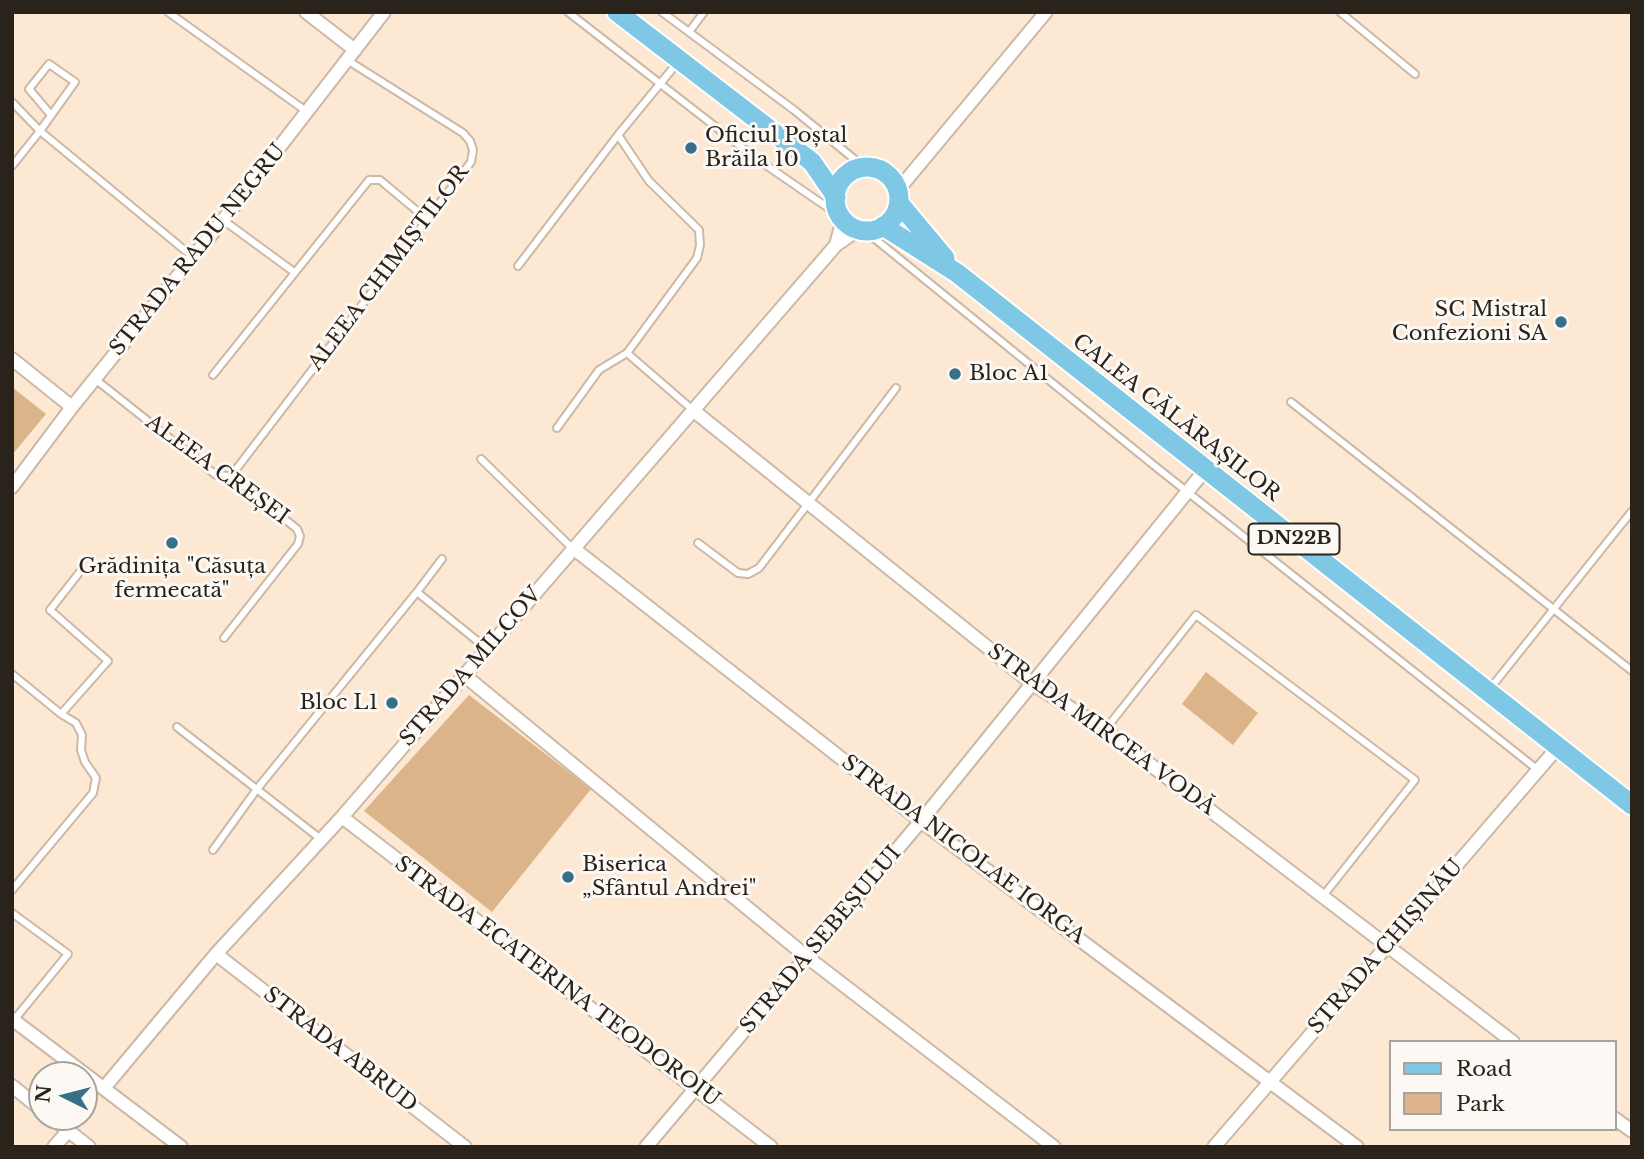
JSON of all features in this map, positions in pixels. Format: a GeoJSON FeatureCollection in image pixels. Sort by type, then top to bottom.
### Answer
{"type":"FeatureCollection","features":[{"type":"Feature","properties":{"kind":"main road","name":"CALEA CĂLĂRAȘILOR"},"geometry":{"type":"LineString","coordinates":[[617,12],[812,162],[854,220],[957,273],[1632,805]]}},
{"type":"Feature","properties":{"kind":"main road","name":"CALEA CĂLĂRAȘILOR"},"geometry":{"type":"LineString","coordinates":[[812,162],[860,168]]}},
{"type":"Feature","properties":{"kind":"main road","name":"DN22B"},"geometry":{"type":"LineString","coordinates":[[860,168],[882,170],[889,175],[899,197]]}},
{"type":"Feature","properties":{"kind":"main road"},"geometry":{"type":"LineString","coordinates":[[860,168],[841,180],[854,220],[891,220],[899,197]]}},
{"type":"Feature","properties":{"kind":"main road","name":"CALEA CĂLĂRAȘILOR"},"geometry":{"type":"LineString","coordinates":[[899,197],[957,273]]}},
{"type":"Feature","properties":{"kind":"street"},"geometry":{"type":"LineString","coordinates":[[306,12],[351,55]]}},
{"type":"Feature","properties":{"kind":"street","name":"STRADA RADU NEGRU"},"geometry":{"type":"LineString","coordinates":[[12,487],[384,12]]}},
{"type":"Feature","properties":{"kind":"street"},"geometry":{"type":"LineString","coordinates":[[899,197],[1046,12]]}},
{"type":"Feature","properties":{"kind":"street","name":"STRADA MILCOV"},"geometry":{"type":"LineString","coordinates":[[104,1088],[216,954],[322,840],[694,411],[836,245],[854,220]]}},
{"type":"Feature","properties":{"kind":"street"},"geometry":{"type":"LineString","coordinates":[[13,362],[72,407]]}},
{"type":"Feature","properties":{"kind":"street","name":"STRADA MIRCEA VODĂ"},"geometry":{"type":"LineString","coordinates":[[694,411],[1033,684],[1105,730],[1510,1040]]}},
{"type":"Feature","properties":{"kind":"street","name":"STRADA SEBEȘULUI"},"geometry":{"type":"LineString","coordinates":[[646,1147],[921,821],[1205,470]]}},
{"type":"Feature","properties":{"kind":"street","name":"STRADA NICOLAE IORGA"},"geometry":{"type":"LineString","coordinates":[[573,548],[921,821],[1271,1080],[1357,1147]]}},
{"type":"Feature","properties":{"kind":"street"},"geometry":{"type":"LineString","coordinates":[[464,675],[807,957],[1054,1147]]}},
{"type":"Feature","properties":{"kind":"street","name":"STRADA CHIȘINĂU"},"geometry":{"type":"LineString","coordinates":[[1214,1147],[1558,747]]}},
{"type":"Feature","properties":{"kind":"street","name":"STRADA ECATERINA TEODOROIU"},"geometry":{"type":"LineString","coordinates":[[342,817],[771,1147]]}},
{"type":"Feature","properties":{"kind":"street","name":"STRADA ABRUD"},"geometry":{"type":"LineString","coordinates":[[216,954],[465,1147]]}},
{"type":"Feature","properties":{"kind":"street"},"geometry":{"type":"LineString","coordinates":[[13,1020],[181,1147]]}},
{"type":"Feature","properties":{"kind":"street"},"geometry":{"type":"LineString","coordinates":[[12,1086],[28,1099]]}},
{"type":"Feature","properties":{"kind":"street"},"geometry":{"type":"LineString","coordinates":[[1616,1119],[1632,1131]]}},
{"type":"Feature","properties":{"kind":"street"},"geometry":{"type":"LineString","coordinates":[[54,1147],[68,1131],[89,1147]]}},
{"type":"Feature","properties":{"kind":"lane"},"geometry":{"type":"LineString","coordinates":[[168,12],[308,112]]}},
{"type":"Feature","properties":{"kind":"lane"},"geometry":{"type":"LineString","coordinates":[[568,12],[757,159],[854,220],[1187,492],[1538,770]]}},
{"type":"Feature","properties":{"kind":"lane"},"geometry":{"type":"LineString","coordinates":[[662,12],[794,110],[860,168]]}},
{"type":"Feature","properties":{"kind":"lane"},"geometry":{"type":"LineString","coordinates":[[689,32],[704,12]]}},
{"type":"Feature","properties":{"kind":"lane"},"geometry":{"type":"LineString","coordinates":[[1340,12],[1415,74]]}},
{"type":"Feature","properties":{"kind":"lane","name":"ALEEA CHIMIȘTILOR"},"geometry":{"type":"LineString","coordinates":[[231,476],[471,162],[473,150],[463,133],[351,55]]}},
{"type":"Feature","properties":{"kind":"lane"},"geometry":{"type":"LineString","coordinates":[[518,266],[618,135],[679,61]]}},
{"type":"Feature","properties":{"kind":"lane"},"geometry":{"type":"LineString","coordinates":[[12,166],[40,131],[75,82],[49,64],[29,89],[51,115]]}},
{"type":"Feature","properties":{"kind":"lane"},"geometry":{"type":"LineString","coordinates":[[12,102],[40,131],[193,257]]}},
{"type":"Feature","properties":{"kind":"lane"},"geometry":{"type":"LineString","coordinates":[[557,428],[599,370],[627,352],[697,258],[701,245],[699,230],[649,181],[618,135]]}},
{"type":"Feature","properties":{"kind":"lane"},"geometry":{"type":"LineString","coordinates":[[213,375],[369,180],[380,180],[428,220]]}},
{"type":"Feature","properties":{"kind":"lane"},"geometry":{"type":"LineString","coordinates":[[223,220],[294,272]]}},
{"type":"Feature","properties":{"kind":"lane"},"geometry":{"type":"LineString","coordinates":[[627,352],[694,411]]}},
{"type":"Feature","properties":{"kind":"lane","name":"ALEEA CREȘEI"},"geometry":{"type":"LineString","coordinates":[[95,379],[216,475],[231,476],[297,529],[300,536],[298,544],[224,638]]}},
{"type":"Feature","properties":{"kind":"lane"},"geometry":{"type":"LineString","coordinates":[[698,543],[738,573],[748,574],[759,568],[896,388]]}},
{"type":"Feature","properties":{"kind":"lane"},"geometry":{"type":"LineString","coordinates":[[1291,402],[1552,611],[1632,671]]}},
{"type":"Feature","properties":{"kind":"lane"},"geometry":{"type":"LineString","coordinates":[[481,459],[573,548]]}},
{"type":"Feature","properties":{"kind":"lane"},"geometry":{"type":"LineString","coordinates":[[1488,690],[1632,511]]}},
{"type":"Feature","properties":{"kind":"lane"},"geometry":{"type":"LineString","coordinates":[[213,850],[257,789],[442,559]]}},
{"type":"Feature","properties":{"kind":"lane"},"geometry":{"type":"LineString","coordinates":[[61,714],[108,661],[50,611],[79,573]]}},
{"type":"Feature","properties":{"kind":"lane"},"geometry":{"type":"LineString","coordinates":[[417,592],[486,648]]}},
{"type":"Feature","properties":{"kind":"lane"},"geometry":{"type":"LineString","coordinates":[[1105,730],[1196,615],[1415,779],[1324,896]]}},
{"type":"Feature","properties":{"kind":"lane"},"geometry":{"type":"LineString","coordinates":[[12,674],[76,723],[82,735],[81,750],[85,762],[96,778],[93,793],[12,890]]}},
{"type":"Feature","properties":{"kind":"lane"},"geometry":{"type":"LineString","coordinates":[[177,727],[322,840]]}},
{"type":"Feature","properties":{"kind":"lane"},"geometry":{"type":"LineString","coordinates":[[12,913],[68,954],[13,1020]]}},
{"type":"Feature","properties":{"kind":"green space"},"geometry":{"type":"Polygon","coordinates":[[[12,387],[46,414],[12,455],[12,387]]]}},
{"type":"Feature","properties":{"kind":"green space"},"geometry":{"type":"Polygon","coordinates":[[[1206,672],[1258,713],[1233,745],[1182,704],[1206,672]]]}},
{"type":"Feature","properties":{"kind":"green space"},"geometry":{"type":"Polygon","coordinates":[[[469,695],[591,789],[492,912],[364,811],[469,695]]]}},
{"type":"Feature","properties":{"kind":"place","name":"Oficiul Poștal Brăila 10"},"geometry":{"type":"Point","coordinates":[691,148]}},
{"type":"Feature","properties":{"kind":"place","name":"SC Mistral Confezioni SA"},"geometry":{"type":"Point","coordinates":[1561,322]}},
{"type":"Feature","properties":{"kind":"place","name":"Bloc A1"},"geometry":{"type":"Point","coordinates":[955,374]}},
{"type":"Feature","properties":{"kind":"place","name":"Grădinița \"Căsuța fermecată\""},"geometry":{"type":"Point","coordinates":[172,543]}},
{"type":"Feature","properties":{"kind":"place","name":"Bloc L1"},"geometry":{"type":"Point","coordinates":[392,703]}},
{"type":"Feature","properties":{"kind":"place","name":"Biserica „Sfântul Andrei\""},"geometry":{"type":"Point","coordinates":[568,877]}}]}
